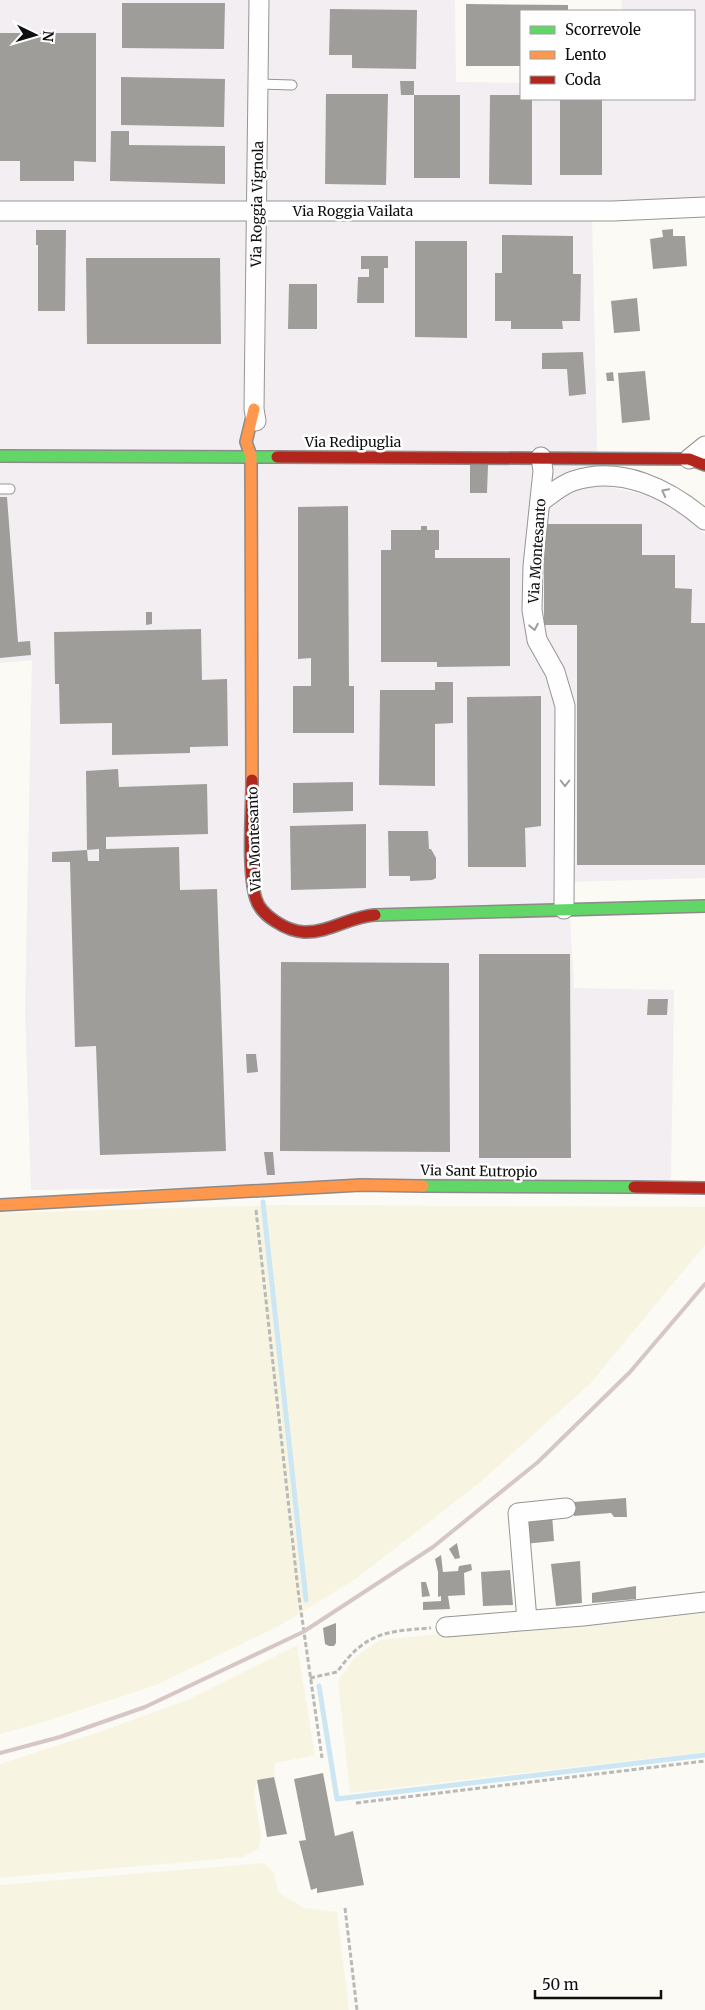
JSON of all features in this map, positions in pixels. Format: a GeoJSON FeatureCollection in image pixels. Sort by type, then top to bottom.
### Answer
{"type":"FeatureCollection","features":[{"type":"Feature","properties":{"kind":"street","name":"Via Roggia Vignola"},"geometry":{"type":"LineString","coordinates":[[251,456],[258,442],[258,428],[254,408],[259,0]]}},
{"type":"Feature","properties":{"kind":"street","name":"Via Roggia Vailata"},"geometry":{"type":"LineString","coordinates":[[0,211],[613,211],[705,207]]}},
{"type":"Feature","properties":{"kind":"street"},"geometry":{"type":"LineString","coordinates":[[697,462],[705,446]]}},
{"type":"Feature","properties":{"kind":"street","name":"Via Redipuglia"},"geometry":{"type":"LineString","coordinates":[[0,456],[541,457],[697,462]]}},
{"type":"Feature","properties":{"kind":"street","name":"Via Montesanto"},"geometry":{"type":"LineString","coordinates":[[251,456],[252,883],[256,901],[268,916],[283,925],[303,932],[323,930],[368,915],[397,912],[704,907]]}},
{"type":"Feature","properties":{"kind":"street","name":"Via Montesanto"},"geometry":{"type":"LineString","coordinates":[[541,457],[543,471],[533,566],[532,618],[537,640],[554,672],[565,706],[564,909]]}},
{"type":"Feature","properties":{"kind":"street"},"geometry":{"type":"LineString","coordinates":[[540,502],[573,481],[605,476],[627,478],[664,491],[685,503],[705,520]]}},
{"type":"Feature","properties":{"kind":"street","name":"Via Sant Eutropio"},"geometry":{"type":"LineString","coordinates":[[0,1205],[361,1184],[705,1188]]}},
{"type":"Feature","properties":{"kind":"street"},"geometry":{"type":"LineString","coordinates":[[527,1620],[518,1513],[566,1508]]}},
{"type":"Feature","properties":{"kind":"street"},"geometry":{"type":"LineString","coordinates":[[446,1627],[705,1602]]}},
{"type":"Feature","properties":{"kind":"lane"},"geometry":{"type":"LineString","coordinates":[[259,84],[292,85]]}},
{"type":"Feature","properties":{"kind":"lane"},"geometry":{"type":"LineString","coordinates":[[0,489],[10,489]]}},
{"type":"Feature","properties":{"kind":"path"},"geometry":{"type":"LineString","coordinates":[[253,1189],[274,1387],[310,1678],[322,1758]]}},
{"type":"Feature","properties":{"kind":"path"},"geometry":{"type":"LineString","coordinates":[[310,1678],[337,1672],[351,1653],[368,1640],[385,1633],[446,1627]]}},
{"type":"Feature","properties":{"kind":"path"},"geometry":{"type":"LineString","coordinates":[[356,1803],[705,1762]]}},
{"type":"Feature","properties":{"kind":"path"},"geometry":{"type":"LineString","coordinates":[[345,1908],[357,2010]]}},
{"type":"Feature","properties":{"kind":"shaded area"},"geometry":{"type":"Polygon","coordinates":[[[0,0],[455,0],[456,82],[520,83],[520,100],[695,100],[695,10],[621,10],[622,0],[705,0],[705,215],[592,221],[598,485],[656,497],[697,523],[705,535],[705,878],[568,882],[574,988],[674,990],[671,1181],[31,1190],[25,1011],[32,660],[0,663],[0,0]]]}},
{"type":"Feature","properties":{"kind":"shaded area"},"geometry":{"type":"Polygon","coordinates":[[[280,1205],[705,1207],[705,1245],[590,1384],[477,1485],[354,1580],[279,1626],[156,1685],[47,1721],[0,1734],[0,1213],[280,1205]]]}},
{"type":"Feature","properties":{"kind":"shaded area"},"geometry":{"type":"Polygon","coordinates":[[[705,1607],[705,1752],[350,1793],[338,1681],[354,1658],[379,1640],[705,1607]]]}},
{"type":"Feature","properties":{"kind":"shaded area"},"geometry":{"type":"Polygon","coordinates":[[[297,1645],[315,1755],[275,1763],[274,1777],[257,1780],[254,1793],[261,1835],[259,1848],[243,1857],[0,1878],[0,1764],[99,1732],[190,1699],[297,1645]]]}},
{"type":"Feature","properties":{"kind":"shaded area"},"geometry":{"type":"Polygon","coordinates":[[[264,1863],[274,1873],[278,1892],[304,1908],[337,1912],[349,2010],[0,2010],[0,1885],[264,1863]]]}},
{"type":"Feature","properties":{"kind":"building"},"geometry":{"type":"Polygon","coordinates":[[[122,3],[225,3],[224,49],[122,48],[122,3]]]}},
{"type":"Feature","properties":{"kind":"building"},"geometry":{"type":"Polygon","coordinates":[[[466,4],[568,5],[568,10],[520,10],[520,66],[466,66],[466,4]]]}},
{"type":"Feature","properties":{"kind":"building"},"geometry":{"type":"Polygon","coordinates":[[[330,9],[417,10],[416,69],[352,68],[352,55],[329,55],[330,9]]]}},
{"type":"Feature","properties":{"kind":"building"},"geometry":{"type":"Polygon","coordinates":[[[0,33],[96,33],[96,162],[74,161],[74,181],[20,181],[20,161],[0,161],[0,33]]]}},
{"type":"Feature","properties":{"kind":"building"},"geometry":{"type":"Polygon","coordinates":[[[121,77],[225,79],[224,127],[121,125],[121,77]]]}},
{"type":"Feature","properties":{"kind":"building"},"geometry":{"type":"Polygon","coordinates":[[[400,81],[414,81],[414,95],[401,95],[400,81]]]}},
{"type":"Feature","properties":{"kind":"building"},"geometry":{"type":"Polygon","coordinates":[[[326,94],[388,94],[386,185],[325,184],[326,94]]]}},
{"type":"Feature","properties":{"kind":"building"},"geometry":{"type":"Polygon","coordinates":[[[414,95],[460,95],[460,178],[414,178],[414,95]]]}},
{"type":"Feature","properties":{"kind":"building"},"geometry":{"type":"Polygon","coordinates":[[[490,95],[520,95],[520,100],[532,100],[532,185],[489,184],[490,95]]]}},
{"type":"Feature","properties":{"kind":"building"},"geometry":{"type":"Polygon","coordinates":[[[560,100],[602,100],[602,175],[560,175],[560,100]]]}},
{"type":"Feature","properties":{"kind":"building"},"geometry":{"type":"Polygon","coordinates":[[[111,131],[129,131],[129,145],[225,146],[225,184],[110,181],[111,131]]]}},
{"type":"Feature","properties":{"kind":"building"},"geometry":{"type":"Polygon","coordinates":[[[673,229],[673,236],[685,236],[687,266],[653,269],[650,239],[663,237],[662,230],[673,229]]]}},
{"type":"Feature","properties":{"kind":"building"},"geometry":{"type":"Polygon","coordinates":[[[36,230],[66,230],[65,311],[38,311],[38,245],[36,245],[36,230]]]}},
{"type":"Feature","properties":{"kind":"building"},"geometry":{"type":"Polygon","coordinates":[[[502,235],[573,236],[573,274],[581,274],[580,321],[562,321],[563,329],[511,329],[511,321],[495,321],[495,273],[502,273],[502,235]]]}},
{"type":"Feature","properties":{"kind":"building"},"geometry":{"type":"Polygon","coordinates":[[[415,241],[467,241],[467,338],[415,337],[415,241]]]}},
{"type":"Feature","properties":{"kind":"building"},"geometry":{"type":"Polygon","coordinates":[[[361,256],[388,256],[388,268],[384,268],[384,303],[357,303],[358,277],[369,277],[369,269],[361,269],[361,256]]]}},
{"type":"Feature","properties":{"kind":"building"},"geometry":{"type":"Polygon","coordinates":[[[86,258],[220,258],[221,344],[87,344],[86,258]]]}},
{"type":"Feature","properties":{"kind":"building"},"geometry":{"type":"Polygon","coordinates":[[[289,284],[317,284],[317,329],[288,329],[289,284]]]}},
{"type":"Feature","properties":{"kind":"building"},"geometry":{"type":"Polygon","coordinates":[[[637,298],[640,331],[614,333],[611,301],[637,298]]]}},
{"type":"Feature","properties":{"kind":"building"},"geometry":{"type":"Polygon","coordinates":[[[583,352],[586,394],[569,396],[567,369],[542,369],[542,353],[583,352]]]}},
{"type":"Feature","properties":{"kind":"building"},"geometry":{"type":"Polygon","coordinates":[[[645,371],[650,420],[622,423],[618,373],[645,371]]]}},
{"type":"Feature","properties":{"kind":"building"},"geometry":{"type":"Polygon","coordinates":[[[613,372],[614,381],[607,381],[606,373],[613,372]]]}},
{"type":"Feature","properties":{"kind":"building"},"geometry":{"type":"Polygon","coordinates":[[[470,465],[488,465],[487,493],[470,493],[470,465]]]}},
{"type":"Feature","properties":{"kind":"building"},"geometry":{"type":"Polygon","coordinates":[[[0,497],[7,497],[18,642],[30,641],[31,655],[0,658],[0,497]]]}},
{"type":"Feature","properties":{"kind":"building"},"geometry":{"type":"Polygon","coordinates":[[[348,506],[349,686],[354,686],[354,733],[293,733],[293,686],[311,686],[311,658],[298,659],[298,507],[348,506]]]}},
{"type":"Feature","properties":{"kind":"building"},"geometry":{"type":"Polygon","coordinates":[[[544,524],[642,524],[642,555],[675,555],[675,588],[692,589],[691,623],[705,623],[705,865],[577,865],[577,625],[544,625],[544,524]]]}},
{"type":"Feature","properties":{"kind":"building"},"geometry":{"type":"Polygon","coordinates":[[[421,526],[427,526],[427,530],[439,530],[439,550],[435,550],[435,558],[510,558],[510,666],[437,667],[437,662],[381,662],[381,550],[391,550],[391,530],[421,530],[421,526]]]}},
{"type":"Feature","properties":{"kind":"building"},"geometry":{"type":"Polygon","coordinates":[[[146,612],[152,612],[152,624],[146,625],[146,612]]]}},
{"type":"Feature","properties":{"kind":"building"},"geometry":{"type":"Polygon","coordinates":[[[201,629],[202,680],[227,679],[228,746],[190,747],[190,753],[112,755],[112,723],[60,724],[59,684],[55,684],[54,632],[201,629]]]}},
{"type":"Feature","properties":{"kind":"building"},"geometry":{"type":"Polygon","coordinates":[[[435,682],[453,682],[453,723],[435,724],[435,786],[379,785],[380,690],[435,690],[435,682]]]}},
{"type":"Feature","properties":{"kind":"building"},"geometry":{"type":"Polygon","coordinates":[[[541,696],[541,826],[525,828],[526,867],[468,867],[467,697],[541,696]]]}},
{"type":"Feature","properties":{"kind":"building"},"geometry":{"type":"Polygon","coordinates":[[[118,769],[119,787],[207,784],[208,834],[106,837],[106,849],[179,847],[180,890],[217,889],[226,1151],[100,1155],[96,1046],[75,1047],[70,862],[52,862],[52,852],[87,850],[86,771],[118,769]],[[99,849],[87,850],[88,861],[99,861],[99,849]]]}},
{"type":"Feature","properties":{"kind":"building"},"geometry":{"type":"Polygon","coordinates":[[[353,782],[353,811],[293,813],[293,783],[353,782]]]}},
{"type":"Feature","properties":{"kind":"building"},"geometry":{"type":"Polygon","coordinates":[[[366,824],[366,888],[291,890],[290,826],[366,824]]]}},
{"type":"Feature","properties":{"kind":"building"},"geometry":{"type":"Polygon","coordinates":[[[388,831],[428,831],[429,849],[431,849],[436,858],[436,878],[432,880],[410,881],[410,876],[389,876],[388,831]]]}},
{"type":"Feature","properties":{"kind":"building"},"geometry":{"type":"Polygon","coordinates":[[[479,954],[570,954],[571,1158],[479,1158],[479,954]]]}},
{"type":"Feature","properties":{"kind":"building"},"geometry":{"type":"Polygon","coordinates":[[[281,962],[449,963],[450,1152],[280,1151],[281,962]]]}},
{"type":"Feature","properties":{"kind":"building"},"geometry":{"type":"Polygon","coordinates":[[[648,999],[668,999],[667,1015],[647,1015],[648,999]]]}},
{"type":"Feature","properties":{"kind":"building"},"geometry":{"type":"Polygon","coordinates":[[[246,1054],[256,1054],[258,1072],[247,1073],[246,1054]]]}},
{"type":"Feature","properties":{"kind":"building"},"geometry":{"type":"Polygon","coordinates":[[[264,1152],[273,1152],[275,1175],[267,1175],[264,1152]]]}},
{"type":"Feature","properties":{"kind":"building"},"geometry":{"type":"Polygon","coordinates":[[[626,1498],[627,1517],[614,1517],[611,1513],[574,1516],[573,1502],[626,1498]]]}},
{"type":"Feature","properties":{"kind":"building"},"geometry":{"type":"Polygon","coordinates":[[[552,1514],[554,1541],[524,1544],[521,1517],[552,1514]]]}},
{"type":"Feature","properties":{"kind":"building"},"geometry":{"type":"Polygon","coordinates":[[[457,1543],[460,1558],[455,1559],[449,1549],[457,1543]]]}},
{"type":"Feature","properties":{"kind":"building"},"geometry":{"type":"Polygon","coordinates":[[[441,1555],[443,1572],[458,1571],[459,1566],[471,1564],[472,1570],[464,1573],[465,1595],[448,1596],[450,1609],[423,1610],[423,1602],[441,1601],[441,1596],[438,1597],[438,1572],[435,1559],[441,1555]]]}},
{"type":"Feature","properties":{"kind":"building"},"geometry":{"type":"Polygon","coordinates":[[[580,1561],[582,1603],[556,1606],[551,1564],[580,1561]]]}},
{"type":"Feature","properties":{"kind":"building"},"geometry":{"type":"Polygon","coordinates":[[[510,1570],[513,1605],[483,1606],[481,1572],[510,1570]]]}},
{"type":"Feature","properties":{"kind":"building"},"geometry":{"type":"Polygon","coordinates":[[[421,1582],[426,1582],[430,1596],[422,1597],[421,1582]]]}},
{"type":"Feature","properties":{"kind":"building"},"geometry":{"type":"Polygon","coordinates":[[[636,1586],[636,1599],[592,1603],[592,1593],[636,1586]]]}},
{"type":"Feature","properties":{"kind":"building"},"geometry":{"type":"Polygon","coordinates":[[[336,1623],[336,1643],[334,1646],[329,1646],[325,1644],[323,1628],[336,1623]]]}},
{"type":"Feature","properties":{"kind":"building"},"geometry":{"type":"Polygon","coordinates":[[[323,1773],[335,1836],[353,1831],[364,1885],[317,1893],[317,1888],[311,1890],[299,1841],[306,1840],[294,1779],[323,1773]]]}},
{"type":"Feature","properties":{"kind":"building"},"geometry":{"type":"Polygon","coordinates":[[[274,1777],[287,1834],[267,1837],[257,1780],[274,1777]]]}},
{"type":"Feature","properties":{"kind":"waterway"},"geometry":{"type":"LineString","coordinates":[[263,1202],[306,1600]]}},
{"type":"Feature","properties":{"kind":"waterway"},"geometry":{"type":"LineString","coordinates":[[319,1686],[337,1799],[705,1755]]}},
{"type":"Feature","properties":{"kind":"railway"},"geometry":{"type":"LineString","coordinates":[[0,1753],[60,1737],[145,1707],[303,1632],[433,1547],[538,1462],[630,1372],[705,1284]]}},
{"type":"Feature","properties":{"kind":"traffic: fast"},"geometry":{"type":"LineString","coordinates":[[0,456],[277,457]]}},
{"type":"Feature","properties":{"kind":"traffic: fast"},"geometry":{"type":"LineString","coordinates":[[375,915],[705,906]]}},
{"type":"Feature","properties":{"kind":"traffic: fast"},"geometry":{"type":"LineString","coordinates":[[423,1186],[634,1187]]}},
{"type":"Feature","properties":{"kind":"traffic: slow"},"geometry":{"type":"LineString","coordinates":[[252,780],[251,456],[246,442],[254,409]]}},
{"type":"Feature","properties":{"kind":"traffic: slow"},"geometry":{"type":"LineString","coordinates":[[0,1205],[361,1185],[423,1186]]}},
{"type":"Feature","properties":{"kind":"traffic: jam"},"geometry":{"type":"LineString","coordinates":[[277,457],[689,459],[705,465]]}},
{"type":"Feature","properties":{"kind":"traffic: jam"},"geometry":{"type":"LineString","coordinates":[[252,780],[251,841],[253,887],[256,899],[263,911],[283,926],[304,932],[322,930],[357,918],[375,915]]}},
{"type":"Feature","properties":{"kind":"traffic: jam"},"geometry":{"type":"LineString","coordinates":[[634,1187],[705,1188]]}}]}
